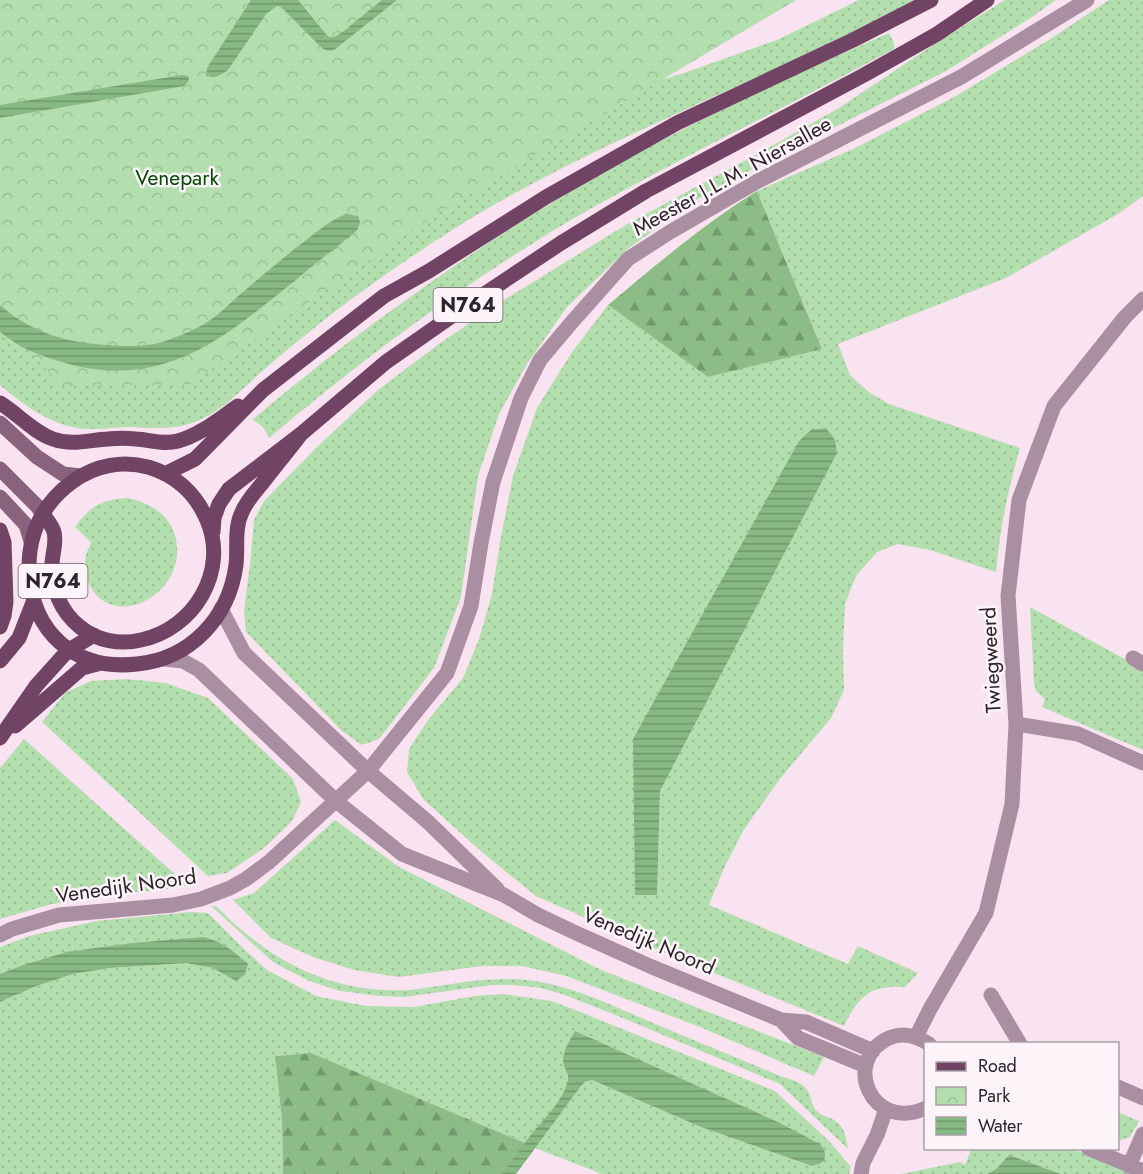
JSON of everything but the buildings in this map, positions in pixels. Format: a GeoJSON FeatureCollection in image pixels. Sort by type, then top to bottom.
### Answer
{"type":"FeatureCollection","features":[{"type":"Feature","properties":{"kind":"main road","name":"N764"},"geometry":{"type":"LineString","coordinates":[[0,402],[47,437],[74,444],[108,439],[169,442],[197,433],[263,390],[384,296],[429,271],[556,191],[677,123],[853,40],[931,0]]}},
{"type":"Feature","properties":{"kind":"main road","name":"Meester J.L.M. Niersallee"},"geometry":{"type":"LineString","coordinates":[[212,536],[214,518],[219,504],[229,489],[301,434],[386,362],[456,313],[561,243],[646,191],[864,75],[937,34],[987,0]]}},
{"type":"Feature","properties":{"kind":"main road","name":"N764"},"geometry":{"type":"LineString","coordinates":[[165,474],[195,459],[263,390]]}},
{"type":"Feature","properties":{"kind":"main road"},"geometry":{"type":"LineString","coordinates":[[0,423],[37,457],[63,474],[81,476]]}},
{"type":"Feature","properties":{"kind":"main road","name":"Meester J.L.M. Niersallee"},"geometry":{"type":"LineString","coordinates":[[221,609],[234,578],[237,561],[237,529],[241,514],[250,498],[301,434]]}},
{"type":"Feature","properties":{"kind":"main road","name":"N764"},"geometry":{"type":"LineString","coordinates":[[43,514],[55,535],[53,579],[62,606],[81,628],[113,642],[147,639],[177,625],[190,614],[201,600],[208,585],[213,561],[212,536],[206,517],[196,500],[176,480],[165,474],[137,464],[123,463],[94,469],[81,476],[50,502],[43,514],[36,527],[31,541],[29,559],[31,588],[43,623],[59,643],[69,650],[90,661],[101,663],[132,665],[163,659],[187,647],[197,639],[215,620],[221,609]]}},
{"type":"Feature","properties":{"kind":"main road"},"geometry":{"type":"LineString","coordinates":[[0,469],[43,514]]}},
{"type":"Feature","properties":{"kind":"main road"},"geometry":{"type":"LineString","coordinates":[[0,497],[26,525],[31,541]]}},
{"type":"Feature","properties":{"kind":"main road"},"geometry":{"type":"LineString","coordinates":[[0,530],[4,542],[6,602],[0,627]]}},
{"type":"Feature","properties":{"kind":"main road"},"geometry":{"type":"LineString","coordinates":[[208,585],[221,609]]}},
{"type":"Feature","properties":{"kind":"main road","name":"N764"},"geometry":{"type":"LineString","coordinates":[[0,661],[19,638],[34,600]]}},
{"type":"Feature","properties":{"kind":"main road","name":"N764"},"geometry":{"type":"LineString","coordinates":[[0,739],[36,686],[69,650],[94,635]]}},
{"type":"Feature","properties":{"kind":"main road","name":"N764"},"geometry":{"type":"LineString","coordinates":[[0,739],[82,668],[101,663]]}},
{"type":"Feature","properties":{"kind":"street","name":"Meester J.L.M. Niersallee"},"geometry":{"type":"LineString","coordinates":[[368,771],[447,673],[471,606],[493,482],[521,398],[540,360],[628,259],[758,181],[961,77],[1087,0]]}},
{"type":"Feature","properties":{"kind":"street","name":"Twiegweerd"},"geometry":{"type":"LineString","coordinates":[[922,1040],[930,1009],[986,913],[1012,804],[1016,724],[1008,596],[1019,500],[1054,406],[1125,317],[1143,299]]}},
{"type":"Feature","properties":{"kind":"street","name":"Venedijk Noord"},"geometry":{"type":"LineString","coordinates":[[221,609],[244,653],[368,771],[428,822],[504,895]]}},
{"type":"Feature","properties":{"kind":"street","name":"Venedijk Noord"},"geometry":{"type":"LineString","coordinates":[[163,659],[183,661],[199,670],[336,801],[402,854],[504,895],[538,915],[652,967],[781,1020],[807,1022],[873,1051]]}},
{"type":"Feature","properties":{"kind":"street"},"geometry":{"type":"LineString","coordinates":[[1016,724],[1077,734],[1143,763]]}},
{"type":"Feature","properties":{"kind":"street","name":"Venedijk Noord"},"geometry":{"type":"LineString","coordinates":[[0,935],[12,929],[59,915],[173,904],[201,899],[230,888],[269,862],[368,771]]}},
{"type":"Feature","properties":{"kind":"street"},"geometry":{"type":"LineString","coordinates":[[991,995],[1019,1042]]}},
{"type":"Feature","properties":{"kind":"street","name":"Venedijk Noord"},"geometry":{"type":"LineString","coordinates":[[781,1020],[798,1038],[866,1066]]}},
{"type":"Feature","properties":{"kind":"street"},"geometry":{"type":"LineString","coordinates":[[922,1040],[904,1035],[881,1042],[873,1051],[866,1066],[865,1079],[876,1101],[886,1109],[906,1114],[924,1109]]}},
{"type":"Feature","properties":{"kind":"street"},"geometry":{"type":"LineString","coordinates":[[1119,1087],[1143,1098]]}},
{"type":"Feature","properties":{"kind":"street"},"geometry":{"type":"LineString","coordinates":[[861,1174],[863,1163],[877,1135],[886,1109]]}},
{"type":"Feature","properties":{"kind":"street"},"geometry":{"type":"LineString","coordinates":[[1091,1150],[1136,1168],[1143,1134]]}},
{"type":"Feature","properties":{"kind":"green space","name":"Venepark"},"geometry":{"type":"Polygon","coordinates":[[[0,0],[796,0],[435,215],[189,385],[61,386],[0,319],[0,0]]]}},
{"type":"Feature","properties":{"kind":"green space"},"geometry":{"type":"Polygon","coordinates":[[[859,0],[916,0],[801,57],[589,154],[487,209],[361,292],[289,348],[228,402],[202,419],[169,428],[98,429],[67,426],[31,409],[0,385],[0,332],[13,342],[591,101],[687,72],[777,40],[859,0]]]}},
{"type":"Feature","properties":{"kind":"green space"},"geometry":{"type":"Polygon","coordinates":[[[1005,0],[1056,0],[946,71],[696,200],[629,248],[567,307],[527,364],[499,414],[478,476],[461,597],[434,668],[379,739],[362,745],[342,731],[246,632],[244,610],[254,520],[264,501],[378,390],[436,346],[496,305],[629,223],[839,108],[1005,0]]]}},
{"type":"Feature","properties":{"kind":"green space"},"geometry":{"type":"Polygon","coordinates":[[[1109,0],[1143,0],[1143,196],[1118,214],[1006,278],[838,344],[850,375],[870,393],[889,404],[1020,448],[1005,509],[996,572],[930,550],[898,544],[877,552],[856,576],[845,604],[844,690],[831,718],[779,780],[743,831],[724,868],[709,905],[848,964],[858,946],[918,973],[905,987],[883,988],[867,994],[855,1007],[844,1026],[663,952],[536,896],[483,853],[423,799],[407,772],[409,749],[428,720],[463,678],[479,639],[492,594],[513,476],[537,408],[572,352],[608,305],[708,377],[822,348],[757,191],[853,149],[956,96],[1109,0]],[[837,453],[633,739],[657,895],[660,791],[837,453]]]}},
{"type":"Feature","properties":{"kind":"green space"},"geometry":{"type":"Polygon","coordinates":[[[889,33],[894,49],[633,185],[516,254],[407,329],[269,438],[262,427],[252,420],[376,321],[473,253],[553,202],[711,115],[889,33]]]}},
{"type":"Feature","properties":{"kind":"green space"},"geometry":{"type":"Polygon","coordinates":[[[757,191],[822,349],[708,377],[608,305],[699,231],[757,191]]]}},
{"type":"Feature","properties":{"kind":"green space"},"geometry":{"type":"Polygon","coordinates":[[[127,498],[150,506],[168,520],[175,535],[177,555],[172,574],[162,589],[148,600],[132,606],[116,606],[101,600],[90,586],[85,563],[91,542],[75,527],[97,505],[110,500],[127,498]]]}},
{"type":"Feature","properties":{"kind":"green space"},"geometry":{"type":"Polygon","coordinates":[[[1030,607],[1143,669],[1143,750],[1042,707],[1045,699],[1036,691],[1034,683],[1030,607]]]}},
{"type":"Feature","properties":{"kind":"green space"},"geometry":{"type":"Polygon","coordinates":[[[127,679],[166,683],[208,698],[293,779],[301,802],[292,821],[264,848],[227,873],[208,876],[42,722],[65,693],[91,681],[127,679]]]}},
{"type":"Feature","properties":{"kind":"green space"},"geometry":{"type":"Polygon","coordinates":[[[24,739],[187,885],[52,904],[0,919],[0,768],[24,739]]]}},
{"type":"Feature","properties":{"kind":"green space"},"geometry":{"type":"Polygon","coordinates":[[[335,820],[399,867],[601,970],[824,1057],[814,1076],[700,1027],[566,976],[522,966],[482,966],[399,977],[354,970],[313,957],[271,938],[233,900],[254,893],[335,820]]]}},
{"type":"Feature","properties":{"kind":"green space"},"geometry":{"type":"Polygon","coordinates":[[[211,906],[216,906],[271,952],[312,974],[335,982],[383,990],[410,990],[478,980],[512,979],[546,983],[587,995],[802,1085],[808,1091],[816,1110],[835,1120],[841,1127],[848,1149],[780,1084],[562,994],[541,988],[514,985],[492,985],[404,997],[340,991],[309,981],[273,962],[211,906]]]}},
{"type":"Feature","properties":{"kind":"green space"},"geometry":{"type":"Polygon","coordinates":[[[191,912],[208,913],[267,970],[316,996],[366,1006],[414,1007],[475,996],[503,994],[551,1001],[573,1009],[775,1091],[829,1141],[851,1167],[849,1174],[602,1174],[535,1148],[581,1086],[592,1080],[701,1127],[812,1166],[819,1164],[575,1031],[563,1057],[568,1074],[565,1090],[525,1143],[311,1053],[275,1056],[282,1121],[283,1174],[0,1174],[0,1002],[34,987],[73,974],[110,968],[186,963],[213,968],[236,980],[248,964],[66,952],[0,974],[0,947],[29,936],[97,921],[191,912]]]}},
{"type":"Feature","properties":{"kind":"green space"},"geometry":{"type":"Polygon","coordinates":[[[311,1053],[525,1143],[502,1174],[283,1174],[282,1121],[275,1056],[311,1053]]]}},
{"type":"Feature","properties":{"kind":"green space"},"geometry":{"type":"Polygon","coordinates":[[[1119,1112],[1139,1121],[1130,1137],[1119,1141],[1119,1112]]]}},
{"type":"Feature","properties":{"kind":"green space"},"geometry":{"type":"Polygon","coordinates":[[[971,1150],[1075,1150],[1133,1174],[1061,1174],[1009,1155],[996,1169],[987,1174],[901,1174],[960,1162],[965,1165],[971,1150]]]}},
{"type":"Feature","properties":{"kind":"water"},"geometry":{"type":"Polygon","coordinates":[[[251,0],[298,0],[325,33],[329,37],[334,37],[382,0],[397,0],[331,51],[322,48],[281,7],[277,6],[266,14],[228,70],[215,77],[206,75],[207,68],[251,0]]]}},
{"type":"Feature","properties":{"kind":"water"},"geometry":{"type":"Polygon","coordinates":[[[182,75],[188,76],[189,79],[184,86],[0,118],[0,105],[182,75]]]}},
{"type":"Feature","properties":{"kind":"water"},"geometry":{"type":"Polygon","coordinates":[[[346,214],[358,216],[360,222],[357,230],[244,321],[192,353],[163,364],[133,370],[101,370],[65,363],[31,351],[0,332],[0,305],[21,321],[69,340],[140,346],[167,340],[209,321],[297,247],[346,214]]]}},
{"type":"Feature","properties":{"kind":"water"},"geometry":{"type":"Polygon","coordinates":[[[826,428],[835,440],[837,453],[660,791],[657,895],[635,895],[633,739],[799,441],[811,430],[826,428]]]}},
{"type":"Feature","properties":{"kind":"water"},"geometry":{"type":"Polygon","coordinates":[[[204,937],[222,944],[248,964],[245,974],[236,981],[213,968],[186,963],[110,968],[73,974],[34,987],[0,1002],[0,974],[23,965],[66,952],[204,937]]]}},
{"type":"Feature","properties":{"kind":"water"},"geometry":{"type":"Polygon","coordinates":[[[575,1031],[780,1123],[820,1144],[825,1152],[824,1161],[812,1166],[701,1127],[592,1080],[581,1086],[516,1174],[502,1174],[563,1094],[568,1079],[563,1057],[575,1031]]]}},
{"type":"Feature","properties":{"kind":"water"},"geometry":{"type":"Polygon","coordinates":[[[1009,1155],[1061,1174],[987,1174],[996,1169],[1009,1155]]]}}]}
